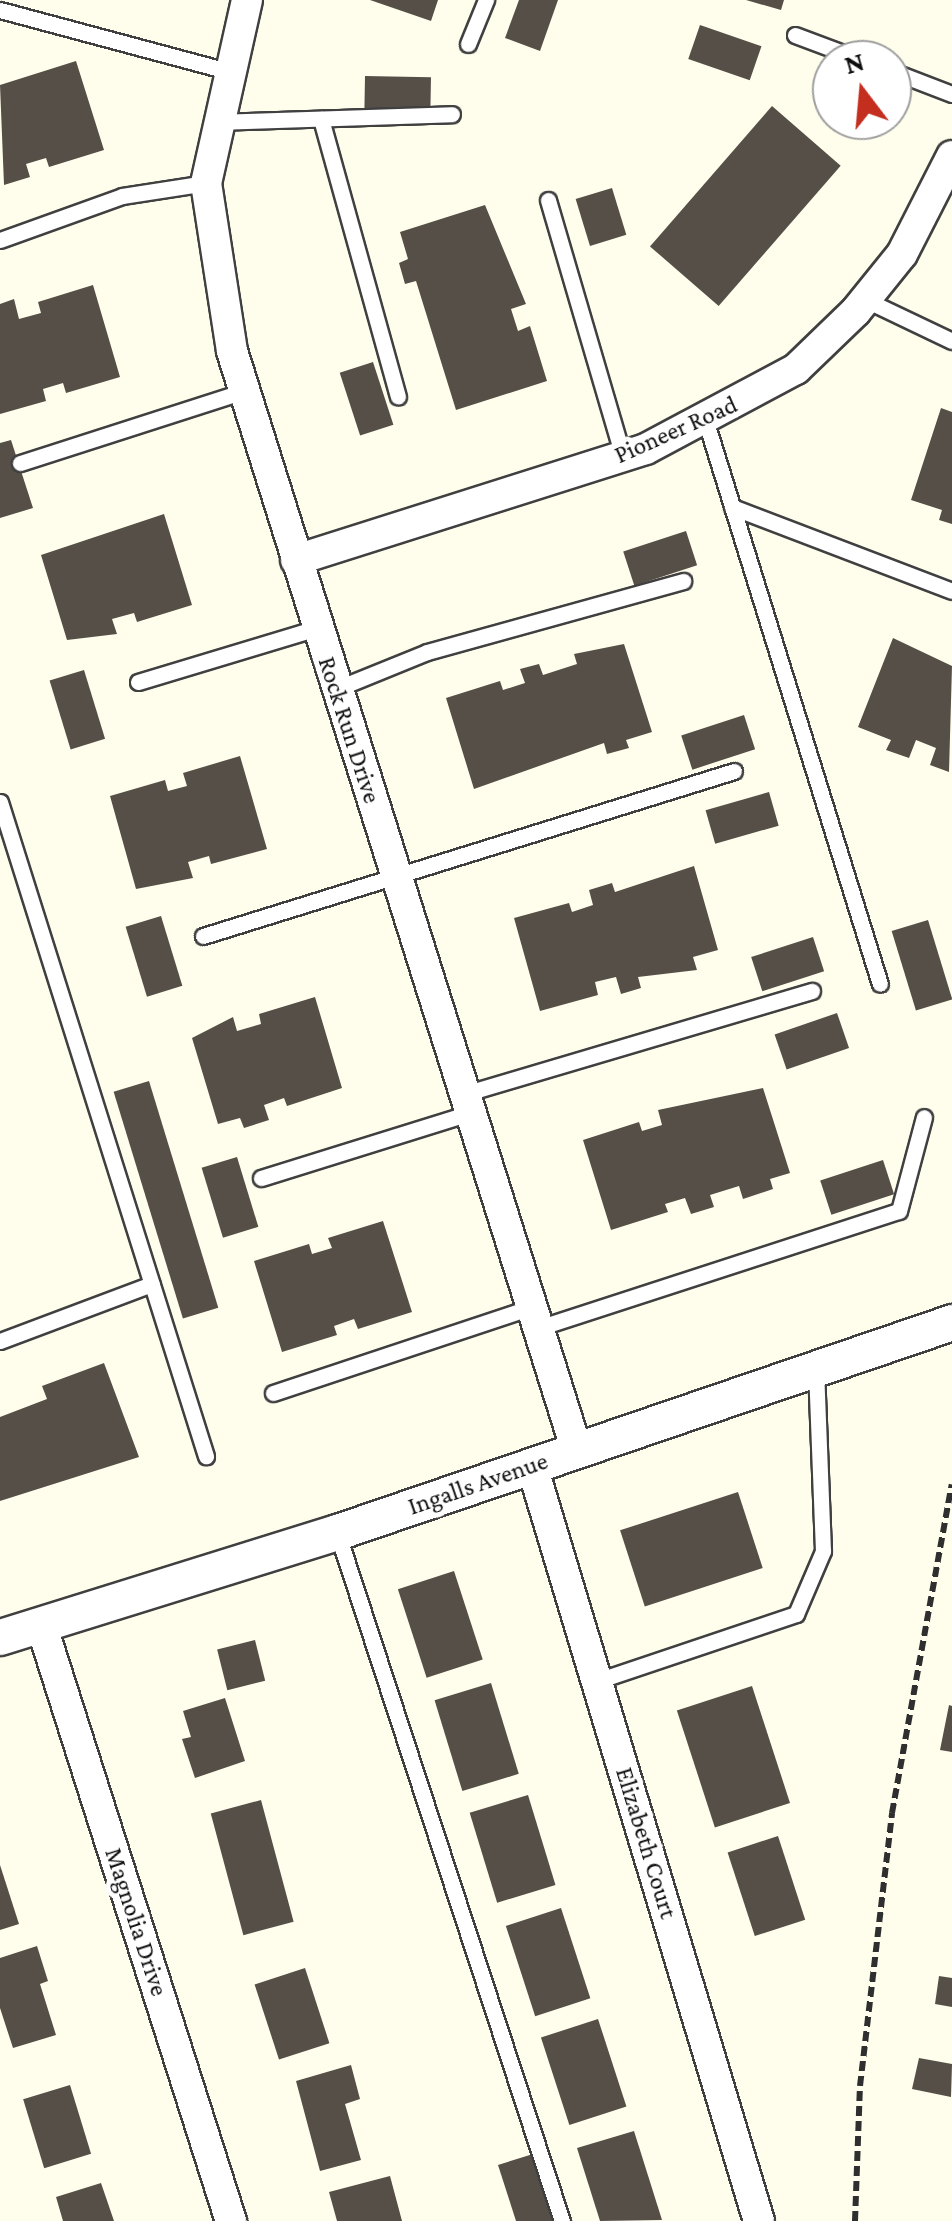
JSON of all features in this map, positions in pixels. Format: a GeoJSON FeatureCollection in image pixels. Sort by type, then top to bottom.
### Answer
{"type":"FeatureCollection","features":[{"type":"Feature","properties":{"kind":"street","name":"Rock Run Drive"},"geometry":{"type":"LineString","coordinates":[[248,0],[227,72],[206,183],[212,258],[244,391],[577,1451]]}},
{"type":"Feature","properties":{"kind":"street","name":"Pioneer Road"},"geometry":{"type":"LineString","coordinates":[[296,560],[623,456],[706,422],[796,369],[866,300],[902,254],[952,156]]}},
{"type":"Feature","properties":{"kind":"street","name":"Ingalls Avenue"},"geometry":{"type":"LineString","coordinates":[[0,1637],[337,1532],[952,1322]]}},
{"type":"Feature","properties":{"kind":"street","name":"Elizabeth Court"},"geometry":{"type":"LineString","coordinates":[[532,1466],[759,2221]]}},
{"type":"Feature","properties":{"kind":"street","name":"Magnolia Drive"},"geometry":{"type":"LineString","coordinates":[[41,1624],[231,2221]]}},
{"type":"Feature","properties":{"kind":"lane"},"geometry":{"type":"LineString","coordinates":[[468,44],[486,0]]}},
{"type":"Feature","properties":{"kind":"lane"},"geometry":{"type":"LineString","coordinates":[[0,10],[227,72]]}},
{"type":"Feature","properties":{"kind":"lane"},"geometry":{"type":"LineString","coordinates":[[796,35],[812,41]]}},
{"type":"Feature","properties":{"kind":"lane"},"geometry":{"type":"LineString","coordinates":[[912,79],[952,94]]}},
{"type":"Feature","properties":{"kind":"lane"},"geometry":{"type":"LineString","coordinates":[[216,122],[452,114]]}},
{"type":"Feature","properties":{"kind":"lane"},"geometry":{"type":"LineString","coordinates":[[321,118],[398,397]]}},
{"type":"Feature","properties":{"kind":"lane"},"geometry":{"type":"LineString","coordinates":[[0,240],[122,196],[206,183]]}},
{"type":"Feature","properties":{"kind":"lane"},"geometry":{"type":"LineString","coordinates":[[548,200],[623,456]]}},
{"type":"Feature","properties":{"kind":"lane"},"geometry":{"type":"LineString","coordinates":[[866,300],[952,341]]}},
{"type":"Feature","properties":{"kind":"lane"},"geometry":{"type":"LineString","coordinates":[[20,463],[244,391]]}},
{"type":"Feature","properties":{"kind":"lane"},"geometry":{"type":"LineString","coordinates":[[706,422],[880,984]]}},
{"type":"Feature","properties":{"kind":"lane"},"geometry":{"type":"LineString","coordinates":[[732,507],[952,591]]}},
{"type":"Feature","properties":{"kind":"lane"},"geometry":{"type":"LineString","coordinates":[[336,689],[427,652],[683,581]]}},
{"type":"Feature","properties":{"kind":"lane"},"geometry":{"type":"LineString","coordinates":[[138,682],[317,628]]}},
{"type":"Feature","properties":{"kind":"lane"},"geometry":{"type":"LineString","coordinates":[[203,936],[734,771]]}},
{"type":"Feature","properties":{"kind":"lane"},"geometry":{"type":"LineString","coordinates":[[0,802],[206,1456]]}},
{"type":"Feature","properties":{"kind":"lane"},"geometry":{"type":"LineString","coordinates":[[262,1178],[467,1104],[812,991]]}},
{"type":"Feature","properties":{"kind":"lane"},"geometry":{"type":"LineString","coordinates":[[273,1393],[899,1212],[924,1117]]}},
{"type":"Feature","properties":{"kind":"lane"},"geometry":{"type":"LineString","coordinates":[[0,1342],[152,1284]]}},
{"type":"Feature","properties":{"kind":"lane"},"geometry":{"type":"LineString","coordinates":[[597,1681],[796,1614],[823,1551],[816,1370]]}},
{"type":"Feature","properties":{"kind":"lane"},"geometry":{"type":"LineString","coordinates":[[337,1532],[562,2221]]}},
{"type":"Feature","properties":{"kind":"path"},"geometry":{"type":"LineString","coordinates":[[855,2221],[860,2086],[892,1813],[952,1484]]}},
{"type":"Feature","properties":{"kind":"building"},"geometry":{"type":"Polygon","coordinates":[[[370,0],[438,0],[431,21],[370,0]]]}},
{"type":"Feature","properties":{"kind":"building"},"geometry":{"type":"Polygon","coordinates":[[[519,0],[558,0],[540,51],[505,38],[519,0]]]}},
{"type":"Feature","properties":{"kind":"building"},"geometry":{"type":"Polygon","coordinates":[[[746,0],[784,0],[781,10],[746,0]]]}},
{"type":"Feature","properties":{"kind":"building"},"geometry":{"type":"Polygon","coordinates":[[[700,25],[761,46],[750,80],[688,59],[700,25]]]}},
{"type":"Feature","properties":{"kind":"building"},"geometry":{"type":"Polygon","coordinates":[[[76,61],[104,150],[49,167],[46,158],[26,164],[30,177],[4,185],[0,85],[76,61]]]}},
{"type":"Feature","properties":{"kind":"building"},"geometry":{"type":"Polygon","coordinates":[[[365,76],[431,77],[430,113],[364,112],[365,76]]]}},
{"type":"Feature","properties":{"kind":"building"},"geometry":{"type":"Polygon","coordinates":[[[772,106],[841,166],[719,306],[650,246],[772,106]]]}},
{"type":"Feature","properties":{"kind":"building"},"geometry":{"type":"Polygon","coordinates":[[[612,188],[626,235],[590,246],[576,199],[612,188]]]}},
{"type":"Feature","properties":{"kind":"building"},"geometry":{"type":"Polygon","coordinates":[[[485,205],[526,304],[511,309],[518,331],[530,326],[547,381],[456,410],[416,281],[405,284],[399,263],[408,259],[400,232],[485,205]]]}},
{"type":"Feature","properties":{"kind":"building"},"geometry":{"type":"Polygon","coordinates":[[[93,285],[120,377],[66,393],[63,383],[43,389],[46,401],[0,414],[0,304],[14,299],[19,319],[41,313],[38,302],[93,285]]]}},
{"type":"Feature","properties":{"kind":"building"},"geometry":{"type":"Polygon","coordinates":[[[373,362],[393,425],[360,436],[340,373],[373,362]]]}},
{"type":"Feature","properties":{"kind":"building"},"geometry":{"type":"Polygon","coordinates":[[[941,408],[952,412],[952,524],[939,520],[942,510],[911,500],[941,408]]]}},
{"type":"Feature","properties":{"kind":"building"},"geometry":{"type":"Polygon","coordinates":[[[11,440],[33,508],[0,518],[0,443],[11,440]]]}},
{"type":"Feature","properties":{"kind":"building"},"geometry":{"type":"Polygon","coordinates":[[[164,514],[192,605],[137,622],[134,613],[112,619],[117,634],[67,640],[41,555],[164,514]]]}},
{"type":"Feature","properties":{"kind":"building"},"geometry":{"type":"Polygon","coordinates":[[[686,531],[697,565],[634,586],[623,551],[686,531]]]}},
{"type":"Feature","properties":{"kind":"building"},"geometry":{"type":"Polygon","coordinates":[[[893,638],[952,666],[949,772],[930,765],[936,748],[916,740],[909,758],[886,750],[891,740],[858,727],[893,638]]]}},
{"type":"Feature","properties":{"kind":"building"},"geometry":{"type":"Polygon","coordinates":[[[624,644],[652,732],[626,740],[629,748],[607,754],[604,743],[474,789],[446,698],[500,681],[503,690],[525,683],[520,669],[539,664],[543,675],[577,664],[574,654],[624,644]]]}},
{"type":"Feature","properties":{"kind":"building"},"geometry":{"type":"Polygon","coordinates":[[[84,670],[105,739],[71,749],[50,681],[84,670]]]}},
{"type":"Feature","properties":{"kind":"building"},"geometry":{"type":"Polygon","coordinates":[[[744,715],[755,749],[692,770],[681,735],[744,715]]]}},
{"type":"Feature","properties":{"kind":"building"},"geometry":{"type":"Polygon","coordinates":[[[240,756],[267,849],[211,864],[209,856],[188,862],[193,878],[136,889],[110,796],[165,780],[168,791],[187,786],[183,773],[240,756]]]}},
{"type":"Feature","properties":{"kind":"building"},"geometry":{"type":"Polygon","coordinates":[[[769,792],[779,826],[715,844],[706,810],[769,792]]]}},
{"type":"Feature","properties":{"kind":"building"},"geometry":{"type":"Polygon","coordinates":[[[694,866],[718,950],[693,957],[697,970],[638,977],[641,988],[621,994],[616,977],[595,982],[598,995],[540,1011],[514,918],[569,903],[572,912],[593,905],[589,890],[612,883],[615,892],[694,866]]]}},
{"type":"Feature","properties":{"kind":"building"},"geometry":{"type":"Polygon","coordinates":[[[161,916],[182,986],[147,997],[126,927],[161,916]]]}},
{"type":"Feature","properties":{"kind":"building"},"geometry":{"type":"Polygon","coordinates":[[[928,920],[952,999],[916,1010],[892,931],[928,920]]]}},
{"type":"Feature","properties":{"kind":"building"},"geometry":{"type":"Polygon","coordinates":[[[813,937],[824,971],[762,991],[751,957],[813,937]]]}},
{"type":"Feature","properties":{"kind":"building"},"geometry":{"type":"Polygon","coordinates":[[[315,997],[342,1088],[287,1106],[284,1098],[264,1105],[269,1120],[244,1128],[240,1118],[218,1124],[192,1038],[233,1017],[237,1031],[261,1024],[259,1014],[315,997]]]}},
{"type":"Feature","properties":{"kind":"building"},"geometry":{"type":"Polygon","coordinates":[[[837,1013],[849,1048],[787,1069],[775,1034],[837,1013]]]}},
{"type":"Feature","properties":{"kind":"building"},"geometry":{"type":"Polygon","coordinates":[[[149,1081],[218,1308],[183,1318],[114,1092],[149,1081]]]}},
{"type":"Feature","properties":{"kind":"building"},"geometry":{"type":"Polygon","coordinates":[[[763,1088],[790,1173],[770,1179],[773,1189],[743,1199],[739,1186],[710,1195],[714,1207],[691,1214],[685,1198],[665,1204],[668,1212],[611,1230],[583,1140],[639,1122],[642,1131],[662,1125],[658,1110],[763,1088]]]}},
{"type":"Feature","properties":{"kind":"building"},"geometry":{"type":"Polygon","coordinates":[[[237,1157],[258,1227],[223,1238],[202,1168],[237,1157]]]}},
{"type":"Feature","properties":{"kind":"building"},"geometry":{"type":"Polygon","coordinates":[[[883,1160],[894,1194],[831,1215],[820,1180],[883,1160]]]}},
{"type":"Feature","properties":{"kind":"building"},"geometry":{"type":"Polygon","coordinates":[[[383,1221],[412,1312],[358,1329],[354,1319],[334,1326],[337,1335],[282,1352],[254,1261],[309,1244],[312,1254],[332,1248],[328,1238],[383,1221]]]}},
{"type":"Feature","properties":{"kind":"building"},"geometry":{"type":"Polygon","coordinates":[[[104,1363],[139,1457],[0,1501],[0,1417],[47,1399],[42,1386],[104,1363]]]}},
{"type":"Feature","properties":{"kind":"building"},"geometry":{"type":"Polygon","coordinates":[[[738,1492],[763,1568],[645,1606],[620,1530],[738,1492]]]}},
{"type":"Feature","properties":{"kind":"building"},"geometry":{"type":"Polygon","coordinates":[[[454,1571],[483,1659],[427,1678],[398,1589],[454,1571]]]}},
{"type":"Feature","properties":{"kind":"building"},"geometry":{"type":"Polygon","coordinates":[[[255,1640],[265,1681],[227,1690],[217,1649],[255,1640]]]}},
{"type":"Feature","properties":{"kind":"building"},"geometry":{"type":"Polygon","coordinates":[[[491,1683],[519,1774],[462,1791],[435,1700],[491,1683]]]}},
{"type":"Feature","properties":{"kind":"building"},"geometry":{"type":"Polygon","coordinates":[[[752,1686],[790,1803],[715,1827],[677,1710],[752,1686]]]}},
{"type":"Feature","properties":{"kind":"building"},"geometry":{"type":"Polygon","coordinates":[[[225,1698],[245,1761],[195,1778],[182,1739],[191,1737],[183,1711],[225,1698]]]}},
{"type":"Feature","properties":{"kind":"building"},"geometry":{"type":"Polygon","coordinates":[[[949,1705],[952,1706],[952,1752],[940,1750],[949,1705]]]}},
{"type":"Feature","properties":{"kind":"building"},"geometry":{"type":"Polygon","coordinates":[[[528,1795],[555,1885],[497,1903],[470,1813],[528,1795]]]}},
{"type":"Feature","properties":{"kind":"building"},"geometry":{"type":"Polygon","coordinates":[[[261,1800],[294,1922],[243,1935],[211,1813],[261,1800]]]}},
{"type":"Feature","properties":{"kind":"building"},"geometry":{"type":"Polygon","coordinates":[[[778,1836],[805,1920],[755,1936],[728,1852],[778,1836]]]}},
{"type":"Feature","properties":{"kind":"building"},"geometry":{"type":"Polygon","coordinates":[[[0,1865],[19,1924],[0,1930],[0,1865]]]}},
{"type":"Feature","properties":{"kind":"building"},"geometry":{"type":"Polygon","coordinates":[[[561,1908],[590,1998],[535,2016],[506,1926],[561,1908]]]}},
{"type":"Feature","properties":{"kind":"building"},"geometry":{"type":"Polygon","coordinates":[[[37,1946],[48,1981],[40,1984],[56,2035],[13,2048],[0,2008],[0,1958],[37,1946]]]}},
{"type":"Feature","properties":{"kind":"building"},"geometry":{"type":"Polygon","coordinates":[[[305,1968],[329,2043],[279,2060],[255,1984],[305,1968]]]}},
{"type":"Feature","properties":{"kind":"building"},"geometry":{"type":"Polygon","coordinates":[[[939,1976],[952,1978],[952,2007],[935,2004],[939,1976]]]}},
{"type":"Feature","properties":{"kind":"building"},"geometry":{"type":"Polygon","coordinates":[[[598,2019],[626,2106],[569,2125],[541,2038],[598,2019]]]}},
{"type":"Feature","properties":{"kind":"building"},"geometry":{"type":"Polygon","coordinates":[[[919,2058],[952,2064],[951,2097],[912,2089],[919,2058]]]}},
{"type":"Feature","properties":{"kind":"building"},"geometry":{"type":"Polygon","coordinates":[[[351,2065],[360,2099],[345,2104],[361,2160],[320,2171],[296,2081],[351,2065]]]}},
{"type":"Feature","properties":{"kind":"building"},"geometry":{"type":"Polygon","coordinates":[[[70,2085],[91,2154],[44,2168],[23,2099],[70,2085]]]}},
{"type":"Feature","properties":{"kind":"building"},"geometry":{"type":"Polygon","coordinates":[[[634,2131],[662,2220],[600,2221],[577,2148],[634,2131]]]}},
{"type":"Feature","properties":{"kind":"building"},"geometry":{"type":"Polygon","coordinates":[[[533,2154],[554,2221],[516,2221],[498,2165],[533,2154]]]}},
{"type":"Feature","properties":{"kind":"building"},"geometry":{"type":"Polygon","coordinates":[[[390,2176],[402,2221],[337,2221],[329,2192],[390,2176]]]}},
{"type":"Feature","properties":{"kind":"building"},"geometry":{"type":"Polygon","coordinates":[[[101,2183],[114,2221],[63,2221],[56,2197],[101,2183]]]}}]}
